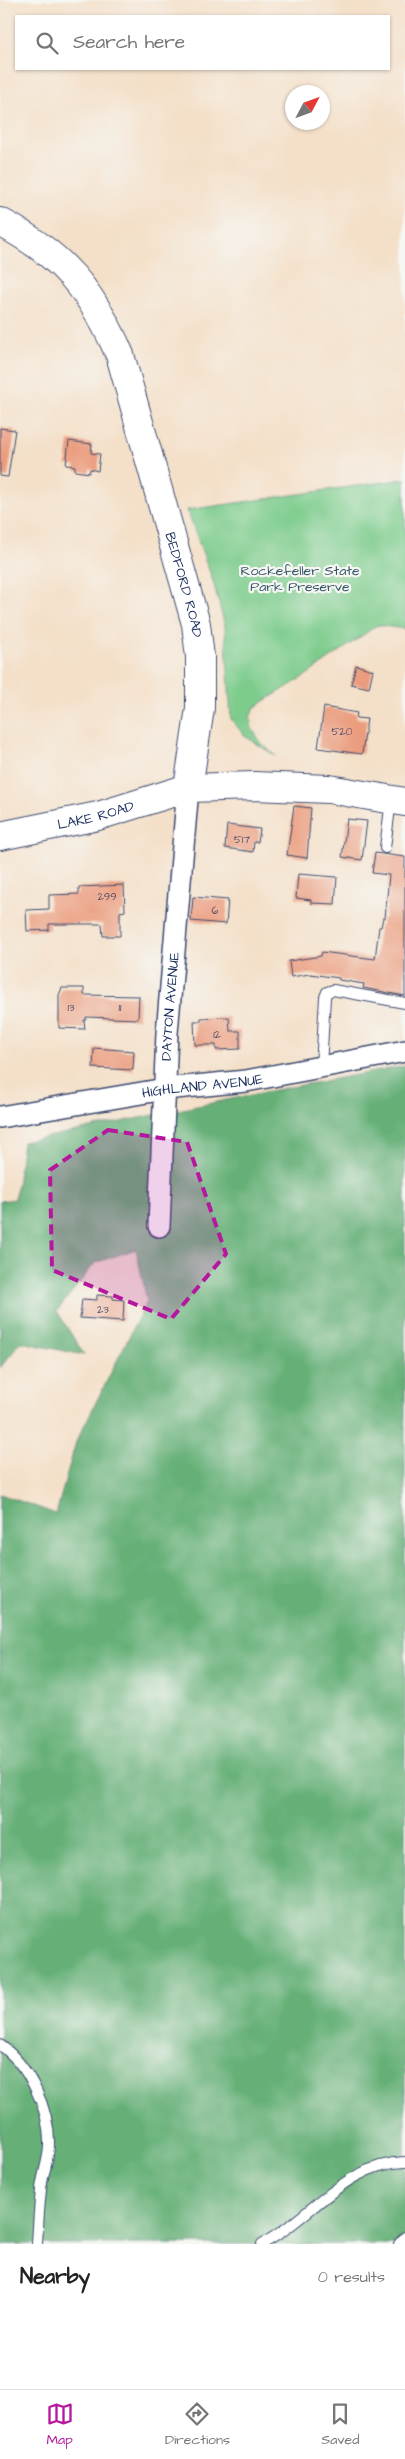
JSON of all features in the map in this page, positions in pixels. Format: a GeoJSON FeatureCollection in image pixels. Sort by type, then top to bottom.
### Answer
{"type":"FeatureCollection","features":[{"type":"Feature","properties":{"kind":"main road","name":"BEDFORD ROAD"},"geometry":{"type":"LineString","coordinates":[[0,222],[20,233],[51,255],[78,280],[105,320],[120,355],[196,624],[200,657],[200,708],[188,788]]}},
{"type":"Feature","properties":{"kind":"main road"},"geometry":{"type":"LineString","coordinates":[[188,788],[254,786],[329,789],[398,800]]}},
{"type":"Feature","properties":{"kind":"main road","name":"LAKE ROAD"},"geometry":{"type":"LineString","coordinates":[[0,836],[98,816],[188,788]]}},
{"type":"Feature","properties":{"kind":"street","name":"DAYTON AVENUE"},"geometry":{"type":"LineString","coordinates":[[159,1226],[168,1023],[188,788]]}},
{"type":"Feature","properties":{"kind":"street","name":"HIGHLAND AVENUE"},"geometry":{"type":"LineString","coordinates":[[0,1117],[165,1089],[246,1081],[405,1051]]}},
{"type":"Feature","properties":{"kind":"lane"},"geometry":{"type":"LineString","coordinates":[[385,848],[398,800]]}},
{"type":"Feature","properties":{"kind":"lane"},"geometry":{"type":"LineString","coordinates":[[321,1067],[325,998],[327,992],[332,990],[405,1003]]}},
{"type":"Feature","properties":{"kind":"lane"},"geometry":{"type":"LineString","coordinates":[[0,2045],[19,2062],[34,2084],[44,2114],[49,2145],[41,2190],[37,2244]]}},
{"type":"Feature","properties":{"kind":"lane"},"geometry":{"type":"LineString","coordinates":[[262,2244],[336,2189],[363,2172],[394,2162],[405,2162]]}},
{"type":"Feature","properties":{"kind":"lane"},"geometry":{"type":"LineString","coordinates":[[400,2244],[405,2237]]}},
{"type":"Feature","properties":{"kind":"highlighted area"},"geometry":{"type":"Polygon","coordinates":[[[108,1130],[187,1142],[226,1254],[171,1319],[52,1270],[50,1170],[108,1130]]]}},
{"type":"Feature","properties":{"kind":"green space","name":"Rockefeller State Park Preserve"},"geometry":{"type":"Polygon","coordinates":[[[405,479],[405,629],[377,625],[308,674],[255,707],[250,717],[252,729],[263,745],[276,756],[245,736],[231,719],[225,626],[213,581],[187,510],[405,479]]]}},
{"type":"Feature","properties":{"kind":"green space"},"geometry":{"type":"Polygon","coordinates":[[[405,1066],[405,2244],[0,2244],[0,1494],[56,1514],[76,1442],[147,1301],[136,1249],[95,1263],[57,1311],[84,1355],[21,1342],[0,1368],[0,1201],[15,1199],[23,1142],[275,1090],[405,1066]]]}},
{"type":"Feature","properties":{"kind":"building"},"geometry":{"type":"Polygon","coordinates":[[[0,428],[15,430],[8,477],[0,476],[0,428]]]}},
{"type":"Feature","properties":{"kind":"building"},"geometry":{"type":"Polygon","coordinates":[[[69,441],[92,444],[91,453],[100,454],[98,471],[90,469],[89,473],[75,471],[75,466],[66,465],[69,441]]]}},
{"type":"Feature","properties":{"kind":"building"},"geometry":{"type":"Polygon","coordinates":[[[356,665],[373,670],[369,688],[351,684],[356,665]]]}},
{"type":"Feature","properties":{"kind":"building"},"geometry":{"type":"Polygon","coordinates":[[[324,707],[357,713],[356,718],[367,719],[362,754],[318,748],[324,707]]]}},
{"type":"Feature","properties":{"kind":"building"},"geometry":{"type":"Polygon","coordinates":[[[294,806],[311,808],[307,858],[287,855],[294,806]]]}},
{"type":"Feature","properties":{"kind":"building"},"geometry":{"type":"Polygon","coordinates":[[[347,819],[367,821],[362,860],[342,857],[347,819]]]}},
{"type":"Feature","properties":{"kind":"building"},"geometry":{"type":"Polygon","coordinates":[[[227,825],[260,829],[258,842],[254,842],[253,852],[225,848],[227,825]]]}},
{"type":"Feature","properties":{"kind":"building"},"geometry":{"type":"Polygon","coordinates":[[[375,853],[405,857],[405,996],[363,988],[364,984],[339,980],[339,978],[310,974],[291,977],[289,961],[321,956],[322,952],[375,959],[379,927],[381,927],[383,918],[385,918],[389,875],[372,873],[375,853]]]}},
{"type":"Feature","properties":{"kind":"building"},"geometry":{"type":"Polygon","coordinates":[[[298,874],[337,877],[335,904],[311,903],[311,900],[296,898],[298,874]]]}},
{"type":"Feature","properties":{"kind":"building"},"geometry":{"type":"Polygon","coordinates":[[[124,885],[125,911],[120,912],[120,936],[103,936],[102,924],[49,924],[49,930],[27,931],[26,910],[49,909],[49,895],[79,894],[79,887],[124,885]]]}},
{"type":"Feature","properties":{"kind":"building"},"geometry":{"type":"Polygon","coordinates":[[[193,897],[228,900],[226,924],[191,921],[193,897]]]}},
{"type":"Feature","properties":{"kind":"building"},"geometry":{"type":"Polygon","coordinates":[[[62,988],[84,988],[84,995],[139,996],[138,1019],[86,1017],[86,1020],[84,1020],[85,1029],[59,1028],[59,995],[62,988]]]}},
{"type":"Feature","properties":{"kind":"building"},"geometry":{"type":"Polygon","coordinates":[[[229,1017],[230,1031],[240,1031],[240,1049],[216,1050],[216,1045],[195,1045],[194,1021],[201,1021],[201,1018],[229,1017]]]}},
{"type":"Feature","properties":{"kind":"building"},"geometry":{"type":"Polygon","coordinates":[[[94,1048],[134,1051],[133,1070],[93,1068],[94,1048]]]}},
{"type":"Feature","properties":{"kind":"building"},"geometry":{"type":"Polygon","coordinates":[[[97,1295],[113,1296],[113,1299],[124,1300],[123,1321],[80,1318],[82,1299],[97,1300],[97,1295]]]}}]}
